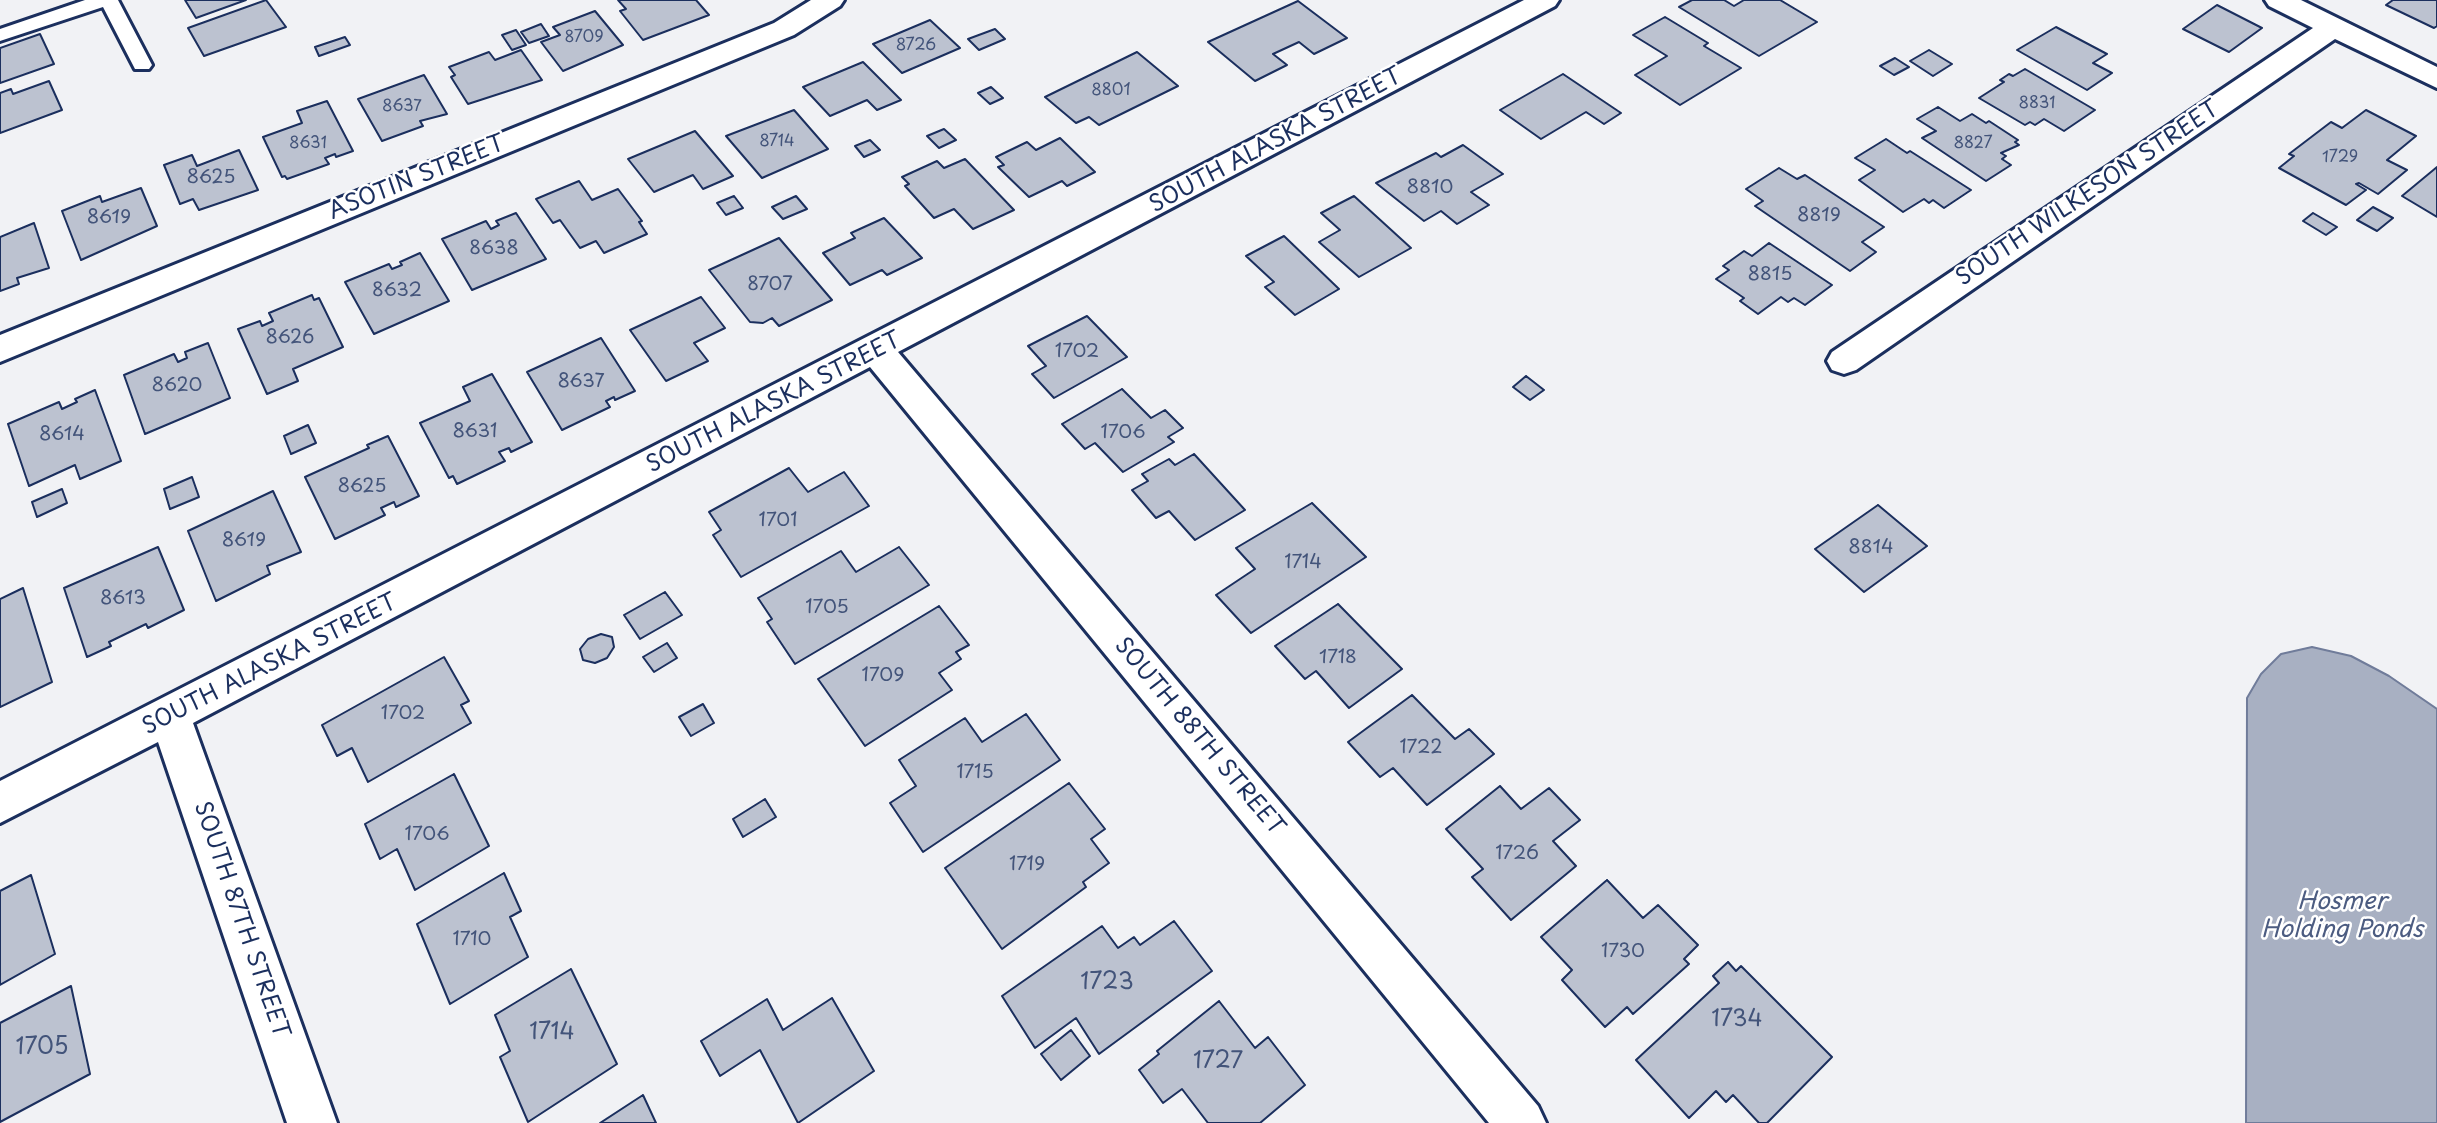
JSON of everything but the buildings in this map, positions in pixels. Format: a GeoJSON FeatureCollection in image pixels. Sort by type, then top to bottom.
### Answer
{"type":"FeatureCollection","features":[{"type":"Feature","properties":{"kind":"street","name":"ASOTIN STREET"},"geometry":{"type":"LineString","coordinates":[[0,349],[784,29],[830,0]]}},
{"type":"Feature","properties":{"kind":"street","name":"SOUTH ALASKA STREET"},"geometry":{"type":"LineString","coordinates":[[0,803],[1545,0]]}},
{"type":"Feature","properties":{"kind":"street"},"geometry":{"type":"LineString","coordinates":[[2279,0],[2437,79]]}},
{"type":"Feature","properties":{"kind":"street","name":"SOUTH WILKESON STREET"},"geometry":{"type":"LineString","coordinates":[[1844,361],[2333,27]]}},
{"type":"Feature","properties":{"kind":"street","name":"SOUTH 88TH STREET"},"geometry":{"type":"LineString","coordinates":[[876,350],[1521,1123]]}},
{"type":"Feature","properties":{"kind":"street","name":"SOUTH 87TH STREET"},"geometry":{"type":"LineString","coordinates":[[170,717],[312,1123]]}},
{"type":"Feature","properties":{"kind":"lane"},"geometry":{"type":"LineString","coordinates":[[0,35],[107,0],[142,65]]}},
{"type":"Feature","properties":{"kind":"water","name":"Hosmer Holding Ponds"},"geometry":{"type":"Polygon","coordinates":[[[2312,647],[2351,656],[2389,676],[2437,709],[2437,1123],[2246,1123],[2247,698],[2261,674],[2281,654],[2312,647]]]}}]}
